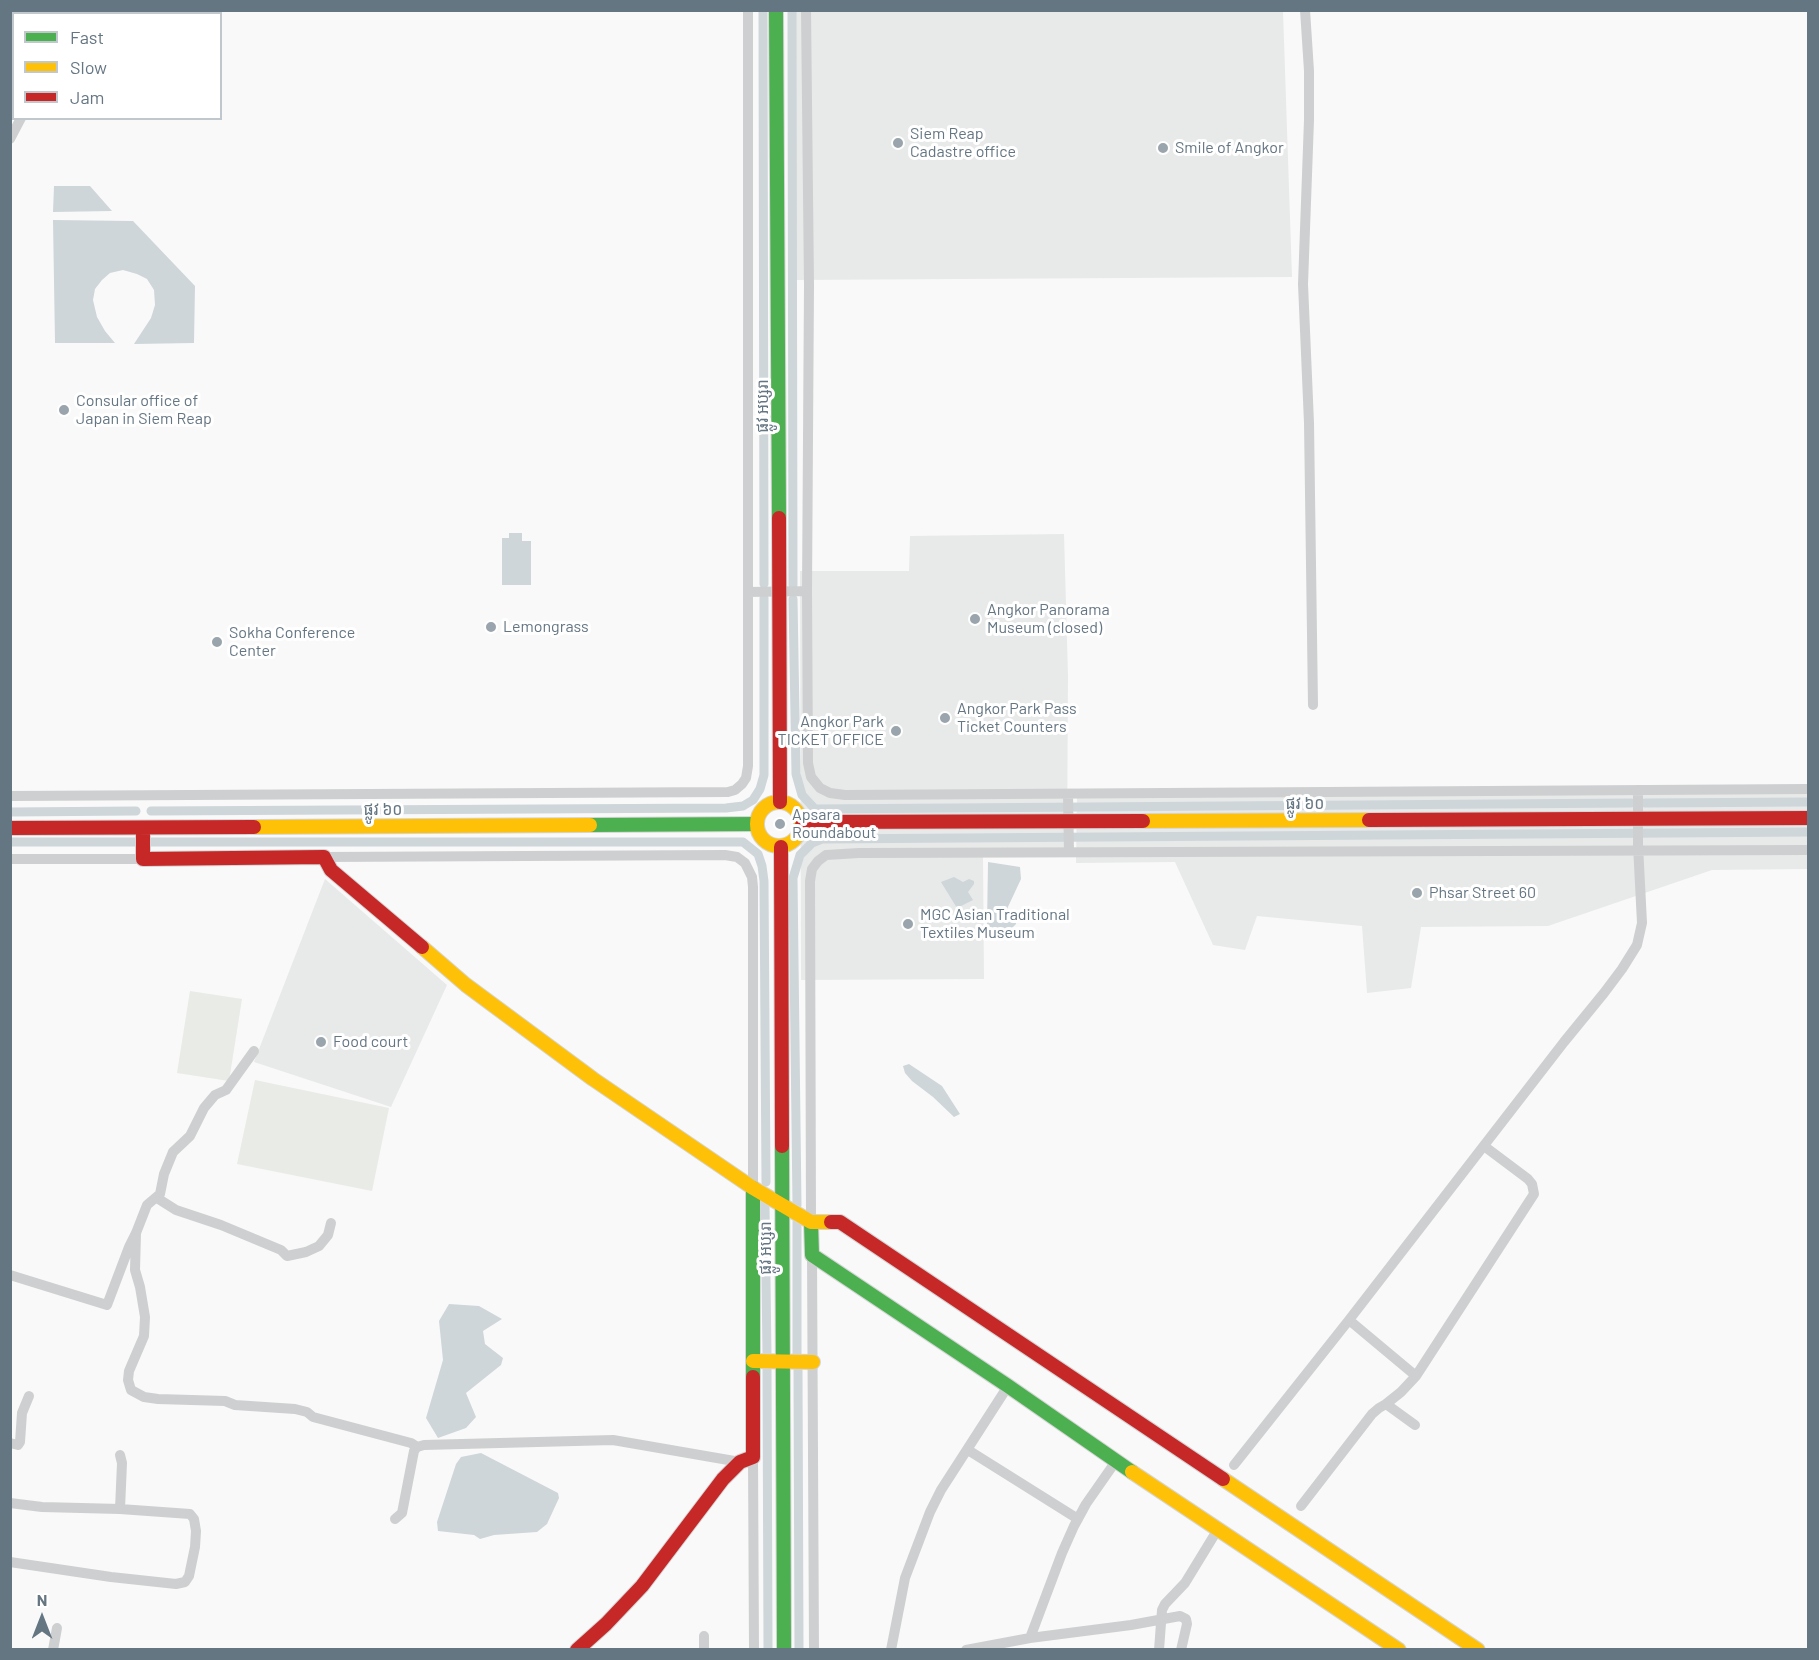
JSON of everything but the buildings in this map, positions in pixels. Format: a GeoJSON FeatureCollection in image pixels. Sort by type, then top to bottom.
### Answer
{"type":"FeatureCollection","features":[{"type":"Feature","properties":{"kind":"street"},"geometry":{"type":"LineString","coordinates":[[10,796],[728,792],[742,784],[746,778],[748,766],[748,10]]}},
{"type":"Feature","properties":{"kind":"street","name":"ផ្លូវ អប្សរា"},"geometry":{"type":"LineString","coordinates":[[776,10],[780,802]]}},
{"type":"Feature","properties":{"kind":"street"},"geometry":{"type":"LineString","coordinates":[[806,10],[808,763],[811,777],[820,788],[831,793],[845,795],[1068,796],[1809,789]]}},
{"type":"Feature","properties":{"kind":"street"},"geometry":{"type":"LineString","coordinates":[[1305,10],[1309,70],[1309,120],[1303,284],[1309,435],[1313,705]]}},
{"type":"Feature","properties":{"kind":"street"},"geometry":{"type":"LineString","coordinates":[[10,139],[20,120]]}},
{"type":"Feature","properties":{"kind":"street"},"geometry":{"type":"LineString","coordinates":[[748,592],[807,591]]}},
{"type":"Feature","properties":{"kind":"street"},"geometry":{"type":"LineString","coordinates":[[1234,1465],[1610,985],[1637,945],[1642,923],[1638,790]]}},
{"type":"Feature","properties":{"kind":"street"},"geometry":{"type":"LineString","coordinates":[[1068,796],[1069,849]]}},
{"type":"Feature","properties":{"kind":"street"},"geometry":{"type":"LineString","coordinates":[[780,802],[795,809],[802,822],[798,837],[781,847],[763,840],[756,825],[763,809],[769,804],[780,802]]}},
{"type":"Feature","properties":{"kind":"street","name":"ផ្លូវ ៦០"},"geometry":{"type":"LineString","coordinates":[[802,822],[1638,822],[1809,818]]}},
{"type":"Feature","properties":{"kind":"street","name":"ផ្លូវ ៦០"},"geometry":{"type":"LineString","coordinates":[[10,828],[143,842],[756,825]]}},
{"type":"Feature","properties":{"kind":"street"},"geometry":{"type":"LineString","coordinates":[[10,859],[143,842],[324,857],[725,855],[737,857],[745,863],[752,877],[753,887],[753,1361],[746,1459],[754,1650]]}},
{"type":"Feature","properties":{"kind":"street","name":"ផ្លូវ អប្សរា"},"geometry":{"type":"LineString","coordinates":[[781,847],[784,1650]]}},
{"type":"Feature","properties":{"kind":"street"},"geometry":{"type":"LineString","coordinates":[[814,1650],[810,881],[812,869],[818,861],[826,855],[836,853],[1069,849],[1809,850]]}},
{"type":"Feature","properties":{"kind":"street"},"geometry":{"type":"LineString","coordinates":[[324,857],[331,870],[466,985],[593,1079],[782,1206],[812,1222],[840,1222],[1478,1650]]}},
{"type":"Feature","properties":{"kind":"street"},"geometry":{"type":"LineString","coordinates":[[10,1275],[107,1305],[147,1205],[160,1194],[164,1174],[174,1152],[190,1136],[204,1108],[215,1095],[226,1090],[254,1051]]}},
{"type":"Feature","properties":{"kind":"street"},"geometry":{"type":"LineString","coordinates":[[1301,1506],[1372,1414],[1401,1392],[1416,1376],[1534,1194],[1532,1184],[1528,1179],[1484,1146]]}},
{"type":"Feature","properties":{"kind":"street"},"geometry":{"type":"LineString","coordinates":[[157,1198],[176,1210],[221,1225],[281,1250],[287,1256],[306,1252],[319,1246],[328,1235],[332,1224]]}},
{"type":"Feature","properties":{"kind":"street"},"geometry":{"type":"LineString","coordinates":[[136,1233],[135,1270],[145,1317],[144,1336],[129,1371],[128,1380],[131,1390],[144,1397],[225,1401],[235,1405],[295,1409],[307,1412],[313,1417],[411,1443],[417,1447],[612,1440],[746,1459]]}},
{"type":"Feature","properties":{"kind":"street"},"geometry":{"type":"LineString","coordinates":[[812,1255],[1399,1650]]}},
{"type":"Feature","properties":{"kind":"street"},"geometry":{"type":"LineString","coordinates":[[1349,1320],[1416,1376]]}},
{"type":"Feature","properties":{"kind":"street"},"geometry":{"type":"LineString","coordinates":[[753,1361],[813,1362]]}},
{"type":"Feature","properties":{"kind":"street"},"geometry":{"type":"LineString","coordinates":[[891,1650],[905,1578],[941,1490],[1008,1386]]}},
{"type":"Feature","properties":{"kind":"street"},"geometry":{"type":"LineString","coordinates":[[10,1443],[18,1445],[20,1442],[22,1413],[29,1396]]}},
{"type":"Feature","properties":{"kind":"street"},"geometry":{"type":"LineString","coordinates":[[1386,1404],[1415,1425]]}},
{"type":"Feature","properties":{"kind":"street"},"geometry":{"type":"LineString","coordinates":[[395,1519],[402,1513],[412,1459],[417,1447]]}},
{"type":"Feature","properties":{"kind":"street"},"geometry":{"type":"LineString","coordinates":[[968,1450],[1078,1518]]}},
{"type":"Feature","properties":{"kind":"street"},"geometry":{"type":"LineString","coordinates":[[120,1455],[122,1463],[120,1509]]}},
{"type":"Feature","properties":{"kind":"street"},"geometry":{"type":"LineString","coordinates":[[577,1650],[606,1624],[642,1586],[723,1479],[746,1459]]}},
{"type":"Feature","properties":{"kind":"street"},"geometry":{"type":"LineString","coordinates":[[1030,1638],[1062,1553],[1078,1518],[1116,1461]]}},
{"type":"Feature","properties":{"kind":"street"},"geometry":{"type":"LineString","coordinates":[[10,1503],[57,1508],[120,1509],[190,1514],[194,1520],[195,1547],[189,1576],[185,1582],[176,1584],[10,1562]]}},
{"type":"Feature","properties":{"kind":"street"},"geometry":{"type":"LineString","coordinates":[[1159,1650],[1161,1619],[1165,1604],[1185,1583],[1218,1529]]}},
{"type":"Feature","properties":{"kind":"street"},"geometry":{"type":"LineString","coordinates":[[966,1650],[1030,1638],[1180,1616],[1186,1619],[1181,1650]]}},
{"type":"Feature","properties":{"kind":"street"},"geometry":{"type":"LineString","coordinates":[[53,1650],[57,1628]]}},
{"type":"Feature","properties":{"kind":"street"},"geometry":{"type":"LineString","coordinates":[[704,1650],[705,1636]]}},
{"type":"Feature","properties":{"kind":"shaded area"},"geometry":{"type":"Polygon","coordinates":[[[794,11],[1283,11],[1292,277],[794,280],[794,11]]]}},
{"type":"Feature","properties":{"kind":"shaded area"},"geometry":{"type":"Polygon","coordinates":[[[54,186],[90,186],[112,211],[53,212],[54,186]]]}},
{"type":"Feature","properties":{"kind":"shaded area"},"geometry":{"type":"Polygon","coordinates":[[[53,220],[133,221],[195,286],[194,343],[134,344],[151,318],[155,305],[154,290],[147,279],[123,270],[110,273],[102,280],[95,289],[93,300],[97,317],[115,343],[55,343],[53,220]]]}},
{"type":"Feature","properties":{"kind":"shaded area"},"geometry":{"type":"Polygon","coordinates":[[[509,533],[522,533],[522,541],[531,541],[531,585],[502,585],[502,538],[509,538],[509,533]]]}},
{"type":"Feature","properties":{"kind":"shaded area"},"geometry":{"type":"Polygon","coordinates":[[[1064,534],[1068,676],[1067,854],[983,856],[984,979],[801,980],[800,571],[909,571],[910,536],[1064,534]]]}},
{"type":"Feature","properties":{"kind":"shaded area","name":"Phsar Street 60"},"geometry":{"type":"Polygon","coordinates":[[[1808,793],[1808,869],[1712,870],[1548,926],[1421,927],[1411,988],[1367,993],[1362,926],[1257,916],[1245,950],[1213,945],[1175,862],[1076,863],[1077,796],[1808,793]]]}},
{"type":"Feature","properties":{"kind":"shaded area"},"geometry":{"type":"Polygon","coordinates":[[[988,862],[1020,867],[1021,879],[1007,909],[1017,914],[1016,924],[1004,936],[987,925],[988,862]]]}},
{"type":"Feature","properties":{"kind":"shaded area"},"geometry":{"type":"Polygon","coordinates":[[[954,877],[963,882],[969,879],[974,881],[968,892],[973,900],[957,908],[941,882],[954,877]]]}},
{"type":"Feature","properties":{"kind":"shaded area"},"geometry":{"type":"Polygon","coordinates":[[[325,879],[447,985],[391,1107],[254,1062],[325,879]]]}},
{"type":"Feature","properties":{"kind":"shaded area"},"geometry":{"type":"Polygon","coordinates":[[[190,991],[242,999],[229,1081],[177,1073],[190,991]]]}},
{"type":"Feature","properties":{"kind":"shaded area"},"geometry":{"type":"Polygon","coordinates":[[[909,1064],[942,1086],[960,1114],[954,1117],[912,1081],[905,1073],[903,1066],[909,1064]]]}},
{"type":"Feature","properties":{"kind":"shaded area"},"geometry":{"type":"Polygon","coordinates":[[[255,1080],[389,1108],[372,1191],[237,1164],[255,1080]]]}},
{"type":"Feature","properties":{"kind":"shaded area"},"geometry":{"type":"Polygon","coordinates":[[[449,1304],[479,1306],[502,1319],[483,1331],[485,1344],[503,1358],[501,1365],[466,1393],[476,1417],[466,1428],[438,1438],[426,1418],[443,1360],[439,1321],[449,1304]]]}},
{"type":"Feature","properties":{"kind":"shaded area"},"geometry":{"type":"Polygon","coordinates":[[[481,1453],[558,1493],[559,1498],[547,1524],[537,1532],[494,1535],[480,1539],[474,1535],[438,1531],[437,1522],[456,1464],[461,1457],[481,1453]]]}},
{"type":"Feature","properties":{"kind":"waterway"},"geometry":{"type":"LineString","coordinates":[[763,10],[764,584]]}},
{"type":"Feature","properties":{"kind":"waterway"},"geometry":{"type":"LineString","coordinates":[[792,10],[793,585]]}},
{"type":"Feature","properties":{"kind":"waterway"},"geometry":{"type":"LineString","coordinates":[[151,811],[726,808],[743,806],[753,800],[760,789],[764,775],[764,598]]}},
{"type":"Feature","properties":{"kind":"waterway"},"geometry":{"type":"LineString","coordinates":[[793,599],[796,774],[802,795],[815,809],[1631,803]]}},
{"type":"Feature","properties":{"kind":"waterway"},"geometry":{"type":"LineString","coordinates":[[1645,803],[1808,802]]}},
{"type":"Feature","properties":{"kind":"waterway"},"geometry":{"type":"LineString","coordinates":[[10,812],[136,811]]}},
{"type":"Feature","properties":{"kind":"waterway"},"geometry":{"type":"LineString","coordinates":[[797,1205],[793,878],[800,855],[812,843],[822,839],[1808,832]]}},
{"type":"Feature","properties":{"kind":"waterway"},"geometry":{"type":"LineString","coordinates":[[10,842],[743,842],[758,854],[764,881],[766,1182]]}},
{"type":"Feature","properties":{"kind":"waterway"},"geometry":{"type":"LineString","coordinates":[[765,1204],[767,1355]]}},
{"type":"Feature","properties":{"kind":"waterway"},"geometry":{"type":"LineString","coordinates":[[797,1222],[797,1354]]}},
{"type":"Feature","properties":{"kind":"waterway"},"geometry":{"type":"LineString","coordinates":[[767,1369],[768,1650]]}},
{"type":"Feature","properties":{"kind":"waterway"},"geometry":{"type":"LineString","coordinates":[[798,1370],[799,1650]]}},
{"type":"Feature","properties":{"kind":"traffic: fast"},"geometry":{"type":"LineString","coordinates":[[776,10],[779,518]]}},
{"type":"Feature","properties":{"kind":"traffic: fast"},"geometry":{"type":"LineString","coordinates":[[590,825],[756,824]]}},
{"type":"Feature","properties":{"kind":"traffic: fast"},"geometry":{"type":"LineString","coordinates":[[782,1146],[784,1650]]}},
{"type":"Feature","properties":{"kind":"traffic: fast"},"geometry":{"type":"LineString","coordinates":[[753,1188],[753,1377]]}},
{"type":"Feature","properties":{"kind":"traffic: fast"},"geometry":{"type":"LineString","coordinates":[[811,1222],[812,1255],[1132,1472]]}},
{"type":"Feature","properties":{"kind":"traffic: slow"},"geometry":{"type":"LineString","coordinates":[[779,802],[788,803],[795,808],[800,815],[801,824],[800,833],[795,840],[788,845],[779,846],[770,845],[763,840],[758,833],[757,824],[758,815],[763,808],[770,803],[779,802]]}},
{"type":"Feature","properties":{"kind":"traffic: slow"},"geometry":{"type":"LineString","coordinates":[[1143,821],[1369,820]]}},
{"type":"Feature","properties":{"kind":"traffic: slow"},"geometry":{"type":"LineString","coordinates":[[254,827],[590,825]]}},
{"type":"Feature","properties":{"kind":"traffic: slow"},"geometry":{"type":"LineString","coordinates":[[422,947],[466,985],[593,1079],[753,1188],[811,1222],[831,1222]]}},
{"type":"Feature","properties":{"kind":"traffic: slow"},"geometry":{"type":"LineString","coordinates":[[753,1361],[813,1362]]}},
{"type":"Feature","properties":{"kind":"traffic: slow"},"geometry":{"type":"LineString","coordinates":[[1132,1472],[1399,1650]]}},
{"type":"Feature","properties":{"kind":"traffic: slow"},"geometry":{"type":"LineString","coordinates":[[1223,1479],[1478,1650]]}},
{"type":"Feature","properties":{"kind":"traffic: jam"},"geometry":{"type":"LineString","coordinates":[[779,518],[780,802]]}},
{"type":"Feature","properties":{"kind":"traffic: jam"},"geometry":{"type":"LineString","coordinates":[[1369,820],[1808,818]]}},
{"type":"Feature","properties":{"kind":"traffic: jam"},"geometry":{"type":"LineString","coordinates":[[802,822],[1143,821]]}},
{"type":"Feature","properties":{"kind":"traffic: jam"},"geometry":{"type":"LineString","coordinates":[[10,828],[254,827]]}},
{"type":"Feature","properties":{"kind":"traffic: jam"},"geometry":{"type":"LineString","coordinates":[[143,828],[143,859],[324,857],[331,870],[422,947]]}},
{"type":"Feature","properties":{"kind":"traffic: jam"},"geometry":{"type":"LineString","coordinates":[[781,847],[782,1146]]}},
{"type":"Feature","properties":{"kind":"traffic: jam"},"geometry":{"type":"LineString","coordinates":[[831,1222],[840,1222],[1223,1479]]}},
{"type":"Feature","properties":{"kind":"traffic: jam"},"geometry":{"type":"LineString","coordinates":[[577,1650],[606,1624],[642,1586],[723,1479],[740,1462],[753,1457],[753,1377]]}},
{"type":"Feature","properties":{"kind":"place","name":"Siem Reap Cadastre office"},"geometry":{"type":"Point","coordinates":[898,143]}},
{"type":"Feature","properties":{"kind":"place","name":"Smile of Angkor"},"geometry":{"type":"Point","coordinates":[1163,148]}},
{"type":"Feature","properties":{"kind":"place","name":"Consular office of Japan in Siem Reap"},"geometry":{"type":"Point","coordinates":[64,410]}},
{"type":"Feature","properties":{"kind":"place","name":"Angkor Panorama Museum (closed)"},"geometry":{"type":"Point","coordinates":[975,619]}},
{"type":"Feature","properties":{"kind":"place","name":"Lemongrass"},"geometry":{"type":"Point","coordinates":[491,627]}},
{"type":"Feature","properties":{"kind":"place","name":"Sokha Conference Center"},"geometry":{"type":"Point","coordinates":[217,642]}},
{"type":"Feature","properties":{"kind":"place","name":"Angkor Park Pass Ticket Counters"},"geometry":{"type":"Point","coordinates":[945,718]}},
{"type":"Feature","properties":{"kind":"place","name":"Angkor Park TICKET OFFICE"},"geometry":{"type":"Point","coordinates":[896,731]}},
{"type":"Feature","properties":{"kind":"place","name":"Apsara Roundabout"},"geometry":{"type":"Point","coordinates":[780,824]}},
{"type":"Feature","properties":{"kind":"place","name":"Phsar Street 60"},"geometry":{"type":"Point","coordinates":[1417,893]}},
{"type":"Feature","properties":{"kind":"place","name":"MGC Asian Traditional Textiles Museum"},"geometry":{"type":"Point","coordinates":[908,924]}},
{"type":"Feature","properties":{"kind":"place","name":"Food court"},"geometry":{"type":"Point","coordinates":[321,1042]}}]}
